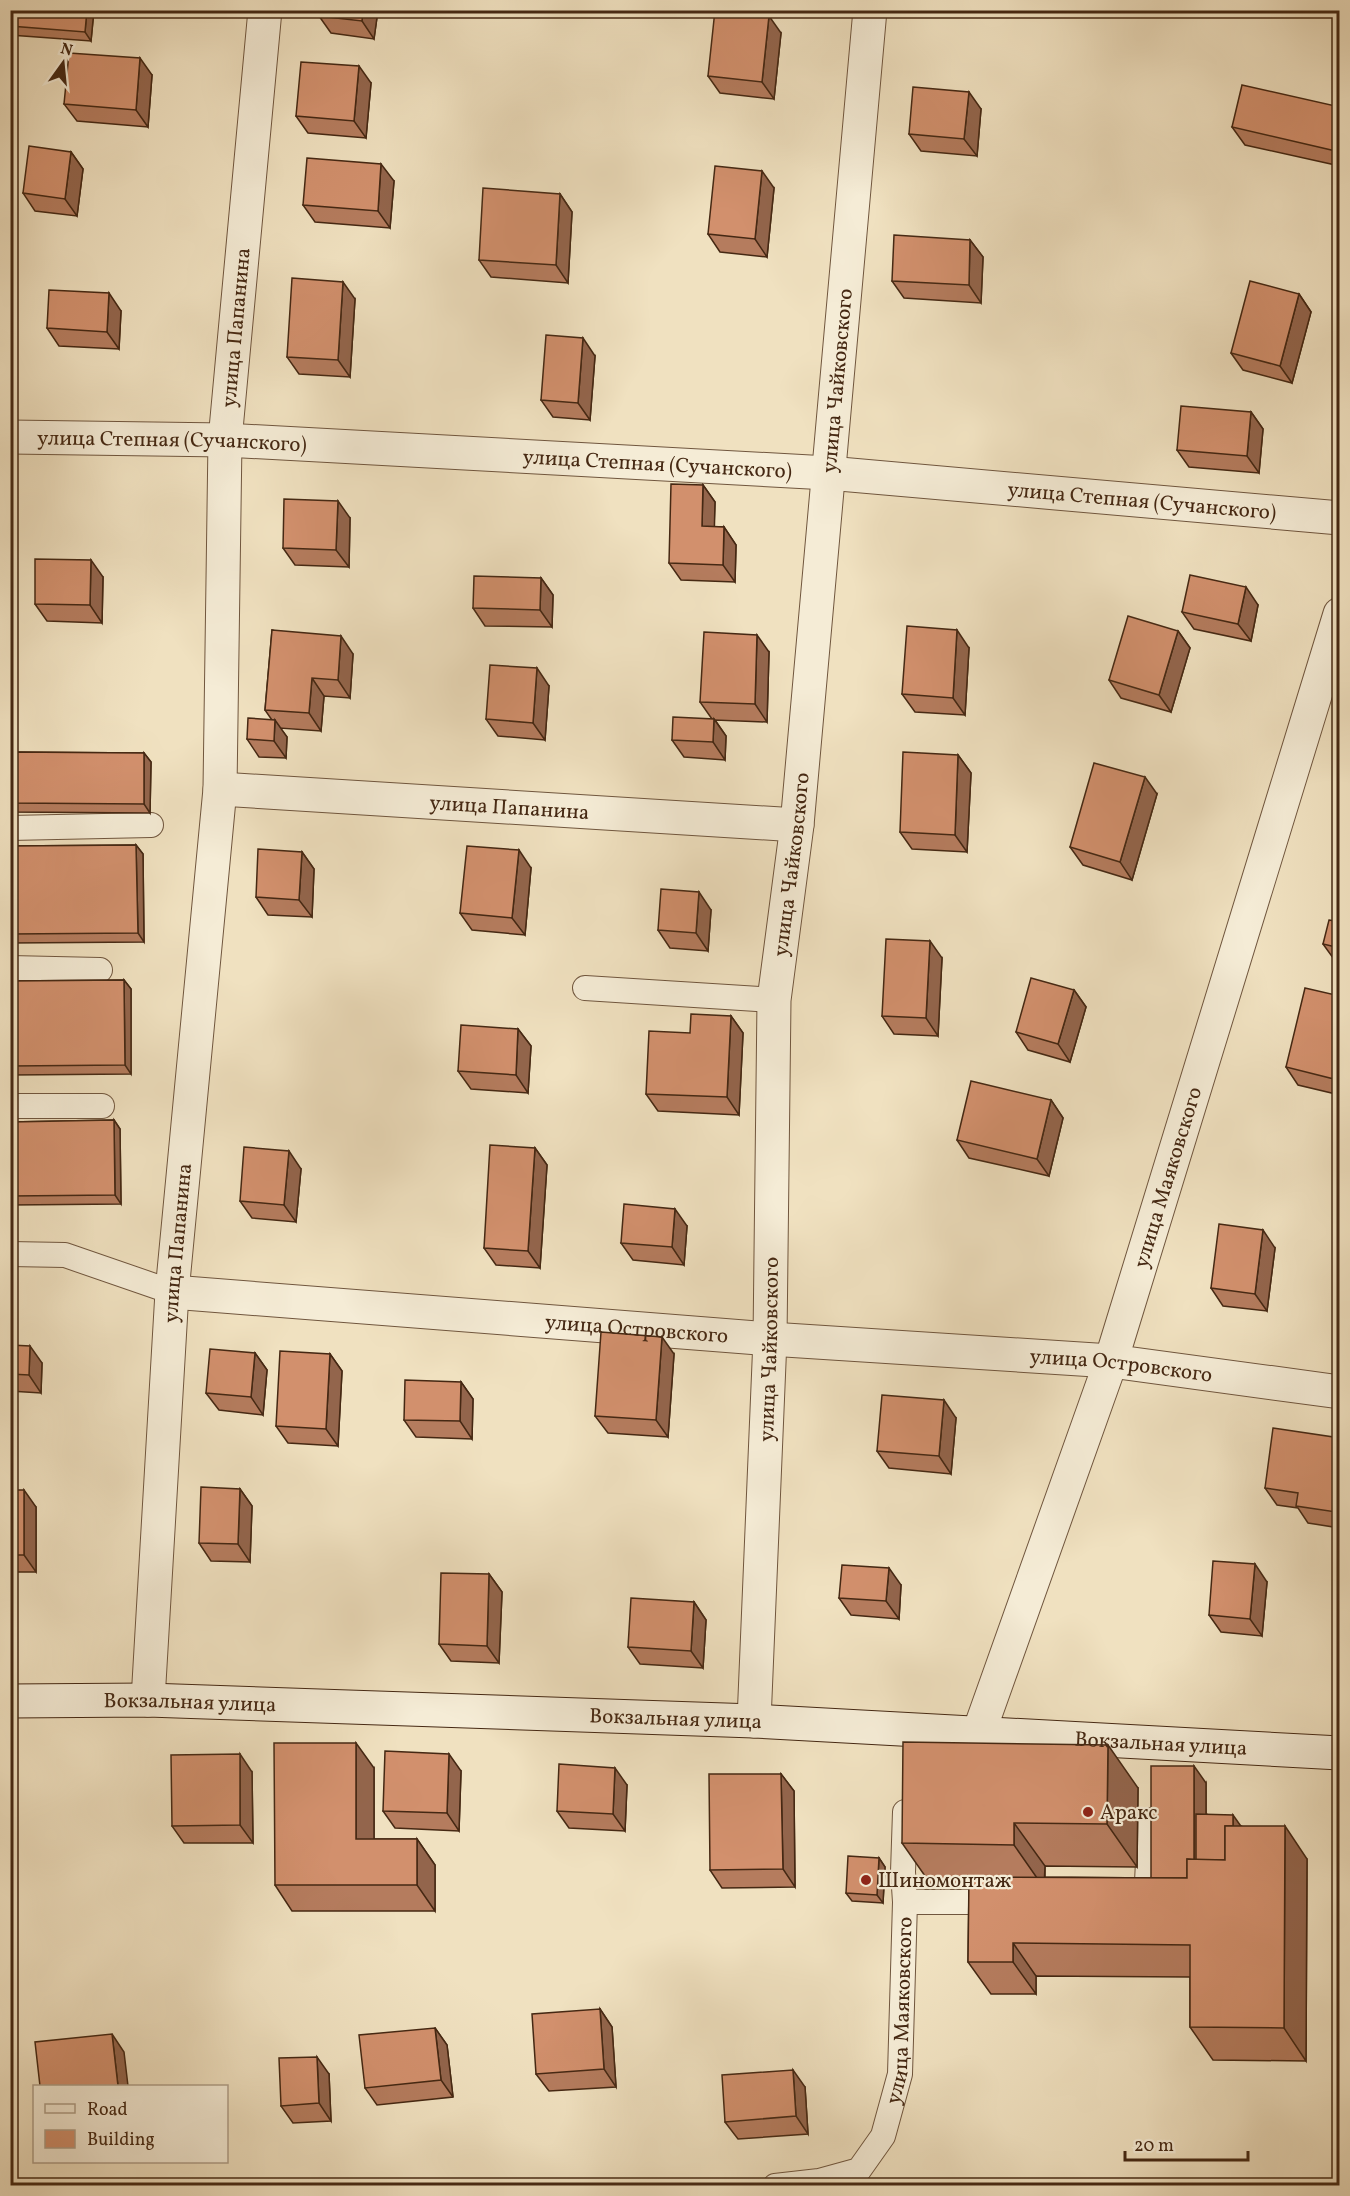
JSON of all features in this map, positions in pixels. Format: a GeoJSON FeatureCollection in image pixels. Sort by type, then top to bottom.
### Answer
{"type":"FeatureCollection","features":[{"type":"Feature","properties":{"kind":"street","name":"улица Папанина"},"geometry":{"type":"LineString","coordinates":[[148,1700],[172,1292],[220,789],[225,440],[265,10]]}},
{"type":"Feature","properties":{"kind":"street","name":"улица Чайковского"},"geometry":{"type":"LineString","coordinates":[[754,1721],[770,1339],[774,1000],[797,825],[870,10]]}},
{"type":"Feature","properties":{"kind":"street","name":"улица Степная (Сучанского)"},"geometry":{"type":"LineString","coordinates":[[10,436],[225,440],[828,473],[1340,518]]}},
{"type":"Feature","properties":{"kind":"street","name":"улица Маяковского"},"geometry":{"type":"LineString","coordinates":[[979,1732],[1111,1361],[1340,614]]}},
{"type":"Feature","properties":{"kind":"street","name":"улица Папанина"},"geometry":{"type":"LineString","coordinates":[[220,789],[797,825]]}},
{"type":"Feature","properties":{"kind":"street","name":"улица Островского"},"geometry":{"type":"LineString","coordinates":[[172,1292],[770,1339],[1111,1361],[1340,1392]]}},
{"type":"Feature","properties":{"kind":"street","name":"Вокзальная улица"},"geometry":{"type":"LineString","coordinates":[[10,1701],[148,1700],[754,1721],[906,1740],[979,1732],[1340,1753]]}},
{"type":"Feature","properties":{"kind":"lane"},"geometry":{"type":"LineString","coordinates":[[10,828],[151,825]]}},
{"type":"Feature","properties":{"kind":"lane"},"geometry":{"type":"LineString","coordinates":[[10,968],[100,970]]}},
{"type":"Feature","properties":{"kind":"lane"},"geometry":{"type":"LineString","coordinates":[[585,988],[774,1000]]}},
{"type":"Feature","properties":{"kind":"lane"},"geometry":{"type":"LineString","coordinates":[[10,1106],[102,1106]]}},
{"type":"Feature","properties":{"kind":"lane","name":"улица Островского"},"geometry":{"type":"LineString","coordinates":[[10,1254],[64,1255],[172,1292]]}},
{"type":"Feature","properties":{"kind":"lane","name":"улица Маяковского"},"geometry":{"type":"LineString","coordinates":[[775,2186],[819,2181],[859,2170],[883,2136],[900,2074],[905,1902],[903,1872],[905,1788]]}},
{"type":"Feature","properties":{"kind":"lane"},"geometry":{"type":"LineString","coordinates":[[1101,1901],[1113,1901],[1138,1893],[1147,1882],[1150,1820]]}},
{"type":"Feature","properties":{"kind":"lane"},"geometry":{"type":"LineString","coordinates":[[905,1902],[1021,1902]]}},
{"type":"Feature","properties":{"kind":"building"},"geometry":{"type":"Polygon","coordinates":[[[10,10],[87,10],[85,32],[10,26],[10,10]]]}},
{"type":"Feature","properties":{"kind":"building"},"geometry":{"type":"Polygon","coordinates":[[[320,10],[363,10],[362,21],[319,16],[320,10]]]}},
{"type":"Feature","properties":{"kind":"building"},"geometry":{"type":"Polygon","coordinates":[[[715,10],[769,16],[762,82],[708,76],[715,10]]]}},
{"type":"Feature","properties":{"kind":"building"},"geometry":{"type":"Polygon","coordinates":[[[69,53],[140,58],[136,110],[64,104],[69,53]]]}},
{"type":"Feature","properties":{"kind":"building"},"geometry":{"type":"Polygon","coordinates":[[[301,62],[359,66],[354,121],[296,116],[301,62]]]}},
{"type":"Feature","properties":{"kind":"building"},"geometry":{"type":"Polygon","coordinates":[[[1242,85],[1340,107],[1340,152],[1232,127],[1242,85]]]}},
{"type":"Feature","properties":{"kind":"building"},"geometry":{"type":"Polygon","coordinates":[[[913,87],[969,92],[964,139],[909,134],[913,87]]]}},
{"type":"Feature","properties":{"kind":"building"},"geometry":{"type":"Polygon","coordinates":[[[29,146],[71,152],[65,199],[23,193],[29,146]]]}},
{"type":"Feature","properties":{"kind":"building"},"geometry":{"type":"Polygon","coordinates":[[[307,158],[381,164],[378,211],[303,205],[307,158]]]}},
{"type":"Feature","properties":{"kind":"building"},"geometry":{"type":"Polygon","coordinates":[[[715,166],[762,171],[755,239],[708,234],[715,166]]]}},
{"type":"Feature","properties":{"kind":"building"},"geometry":{"type":"Polygon","coordinates":[[[483,188],[560,194],[556,265],[479,260],[483,188]]]}},
{"type":"Feature","properties":{"kind":"building"},"geometry":{"type":"Polygon","coordinates":[[[894,235],[970,240],[969,285],[892,281],[894,235]]]}},
{"type":"Feature","properties":{"kind":"building"},"geometry":{"type":"Polygon","coordinates":[[[292,278],[343,282],[338,360],[287,357],[292,278]]]}},
{"type":"Feature","properties":{"kind":"building"},"geometry":{"type":"Polygon","coordinates":[[[1250,281],[1299,294],[1280,366],[1231,353],[1250,281]]]}},
{"type":"Feature","properties":{"kind":"building"},"geometry":{"type":"Polygon","coordinates":[[[49,290],[109,293],[107,332],[47,328],[49,290]]]}},
{"type":"Feature","properties":{"kind":"building"},"geometry":{"type":"Polygon","coordinates":[[[546,335],[583,338],[578,403],[541,400],[546,335]]]}},
{"type":"Feature","properties":{"kind":"building"},"geometry":{"type":"Polygon","coordinates":[[[1181,406],[1251,412],[1247,456],[1177,450],[1181,406]]]}},
{"type":"Feature","properties":{"kind":"building"},"geometry":{"type":"Polygon","coordinates":[[[671,484],[703,485],[702,526],[724,527],[723,565],[669,563],[671,484]]]}},
{"type":"Feature","properties":{"kind":"building"},"geometry":{"type":"Polygon","coordinates":[[[284,499],[338,501],[336,550],[283,548],[284,499]]]}},
{"type":"Feature","properties":{"kind":"building"},"geometry":{"type":"Polygon","coordinates":[[[35,559],[91,560],[90,605],[35,604],[35,559]]]}},
{"type":"Feature","properties":{"kind":"building"},"geometry":{"type":"Polygon","coordinates":[[[1190,575],[1246,587],[1238,624],[1182,612],[1190,575]]]}},
{"type":"Feature","properties":{"kind":"building"},"geometry":{"type":"Polygon","coordinates":[[[474,576],[541,578],[540,610],[473,608],[474,576]]]}},
{"type":"Feature","properties":{"kind":"building"},"geometry":{"type":"Polygon","coordinates":[[[1128,616],[1178,631],[1159,695],[1109,680],[1128,616]]]}},
{"type":"Feature","properties":{"kind":"building"},"geometry":{"type":"Polygon","coordinates":[[[907,626],[957,630],[953,698],[902,694],[907,626]]]}},
{"type":"Feature","properties":{"kind":"building"},"geometry":{"type":"Polygon","coordinates":[[[272,630],[341,636],[338,680],[312,678],[309,713],[265,710],[272,630]]]}},
{"type":"Feature","properties":{"kind":"building"},"geometry":{"type":"Polygon","coordinates":[[[704,632],[757,635],[755,704],[700,702],[704,632]]]}},
{"type":"Feature","properties":{"kind":"building"},"geometry":{"type":"Polygon","coordinates":[[[490,665],[537,668],[533,723],[486,719],[490,665]]]}},
{"type":"Feature","properties":{"kind":"building"},"geometry":{"type":"Polygon","coordinates":[[[673,717],[714,719],[713,742],[672,740],[673,717]]]}},
{"type":"Feature","properties":{"kind":"building"},"geometry":{"type":"Polygon","coordinates":[[[248,718],[275,720],[274,741],[247,739],[248,718]]]}},
{"type":"Feature","properties":{"kind":"building"},"geometry":{"type":"Polygon","coordinates":[[[10,752],[144,753],[144,804],[10,803],[10,752]]]}},
{"type":"Feature","properties":{"kind":"building"},"geometry":{"type":"Polygon","coordinates":[[[903,752],[958,755],[955,835],[900,832],[903,752]]]}},
{"type":"Feature","properties":{"kind":"building"},"geometry":{"type":"Polygon","coordinates":[[[1094,763],[1145,777],[1120,862],[1070,847],[1094,763]]]}},
{"type":"Feature","properties":{"kind":"building"},"geometry":{"type":"Polygon","coordinates":[[[136,845],[138,933],[10,934],[10,846],[136,845]]]}},
{"type":"Feature","properties":{"kind":"building"},"geometry":{"type":"Polygon","coordinates":[[[467,846],[519,850],[512,918],[460,913],[467,846]]]}},
{"type":"Feature","properties":{"kind":"building"},"geometry":{"type":"Polygon","coordinates":[[[258,849],[302,852],[299,900],[256,897],[258,849]]]}},
{"type":"Feature","properties":{"kind":"building"},"geometry":{"type":"Polygon","coordinates":[[[661,889],[699,892],[696,933],[658,930],[661,889]]]}},
{"type":"Feature","properties":{"kind":"building"},"geometry":{"type":"Polygon","coordinates":[[[1329,920],[1340,922],[1340,948],[1323,944],[1329,920]]]}},
{"type":"Feature","properties":{"kind":"building"},"geometry":{"type":"Polygon","coordinates":[[[886,939],[930,941],[926,1018],[882,1016],[886,939]]]}},
{"type":"Feature","properties":{"kind":"building"},"geometry":{"type":"Polygon","coordinates":[[[1031,978],[1074,990],[1058,1044],[1016,1032],[1031,978]]]}},
{"type":"Feature","properties":{"kind":"building"},"geometry":{"type":"Polygon","coordinates":[[[124,980],[125,1065],[10,1066],[10,981],[124,980]]]}},
{"type":"Feature","properties":{"kind":"building"},"geometry":{"type":"Polygon","coordinates":[[[1305,988],[1340,996],[1340,1072],[1338,1080],[1286,1067],[1305,988]]]}},
{"type":"Feature","properties":{"kind":"building"},"geometry":{"type":"Polygon","coordinates":[[[691,1014],[731,1016],[727,1097],[646,1094],[649,1031],[690,1033],[691,1014]]]}},
{"type":"Feature","properties":{"kind":"building"},"geometry":{"type":"Polygon","coordinates":[[[461,1025],[518,1029],[516,1075],[458,1071],[461,1025]]]}},
{"type":"Feature","properties":{"kind":"building"},"geometry":{"type":"Polygon","coordinates":[[[971,1081],[1051,1100],[1037,1159],[957,1140],[971,1081]]]}},
{"type":"Feature","properties":{"kind":"building"},"geometry":{"type":"Polygon","coordinates":[[[114,1120],[115,1195],[10,1196],[10,1122],[114,1120]]]}},
{"type":"Feature","properties":{"kind":"building"},"geometry":{"type":"Polygon","coordinates":[[[490,1145],[535,1148],[528,1251],[484,1248],[490,1145]]]}},
{"type":"Feature","properties":{"kind":"building"},"geometry":{"type":"Polygon","coordinates":[[[244,1147],[289,1151],[284,1205],[240,1201],[244,1147]]]}},
{"type":"Feature","properties":{"kind":"building"},"geometry":{"type":"Polygon","coordinates":[[[624,1204],[675,1209],[672,1247],[621,1243],[624,1204]]]}},
{"type":"Feature","properties":{"kind":"building"},"geometry":{"type":"Polygon","coordinates":[[[1219,1224],[1263,1230],[1255,1294],[1211,1288],[1219,1224]]]}},
{"type":"Feature","properties":{"kind":"building"},"geometry":{"type":"Polygon","coordinates":[[[601,1332],[662,1337],[656,1420],[595,1416],[601,1332]]]}},
{"type":"Feature","properties":{"kind":"building"},"geometry":{"type":"Polygon","coordinates":[[[10,1345],[30,1346],[29,1375],[10,1374],[10,1345]]]}},
{"type":"Feature","properties":{"kind":"building"},"geometry":{"type":"Polygon","coordinates":[[[210,1349],[255,1353],[251,1397],[206,1393],[210,1349]]]}},
{"type":"Feature","properties":{"kind":"building"},"geometry":{"type":"Polygon","coordinates":[[[280,1351],[330,1354],[326,1429],[276,1426],[280,1351]]]}},
{"type":"Feature","properties":{"kind":"building"},"geometry":{"type":"Polygon","coordinates":[[[405,1380],[461,1382],[460,1421],[404,1420],[405,1380]]]}},
{"type":"Feature","properties":{"kind":"building"},"geometry":{"type":"Polygon","coordinates":[[[882,1395],[944,1400],[939,1456],[877,1451],[882,1395]]]}},
{"type":"Feature","properties":{"kind":"building"},"geometry":{"type":"Polygon","coordinates":[[[1273,1428],[1340,1438],[1340,1491],[1336,1512],[1296,1506],[1298,1493],[1265,1488],[1273,1428]]]}},
{"type":"Feature","properties":{"kind":"building"},"geometry":{"type":"Polygon","coordinates":[[[201,1487],[240,1489],[238,1544],[199,1543],[201,1487]]]}},
{"type":"Feature","properties":{"kind":"building"},"geometry":{"type":"Polygon","coordinates":[[[10,1490],[24,1490],[24,1555],[10,1555],[10,1490]]]}},
{"type":"Feature","properties":{"kind":"building"},"geometry":{"type":"Polygon","coordinates":[[[1213,1561],[1255,1564],[1250,1619],[1209,1615],[1213,1561]]]}},
{"type":"Feature","properties":{"kind":"building"},"geometry":{"type":"Polygon","coordinates":[[[842,1565],[889,1568],[886,1601],[839,1598],[842,1565]]]}},
{"type":"Feature","properties":{"kind":"building"},"geometry":{"type":"Polygon","coordinates":[[[441,1573],[489,1574],[487,1646],[439,1644],[441,1573]]]}},
{"type":"Feature","properties":{"kind":"building"},"geometry":{"type":"Polygon","coordinates":[[[631,1598],[694,1602],[691,1651],[628,1647],[631,1598]]]}},
{"type":"Feature","properties":{"kind":"building"},"geometry":{"type":"Polygon","coordinates":[[[903,1742],[1108,1745],[1107,1824],[1014,1823],[1014,1845],[902,1843],[903,1742]]]}},
{"type":"Feature","properties":{"kind":"building"},"geometry":{"type":"Polygon","coordinates":[[[274,1743],[356,1743],[356,1839],[417,1839],[417,1885],[275,1885],[274,1743]]]}},
{"type":"Feature","properties":{"kind":"building"},"geometry":{"type":"Polygon","coordinates":[[[385,1751],[449,1754],[447,1813],[383,1811],[385,1751]]]}},
{"type":"Feature","properties":{"kind":"building"},"geometry":{"type":"Polygon","coordinates":[[[240,1754],[240,1825],[172,1826],[171,1755],[240,1754]]]}},
{"type":"Feature","properties":{"kind":"building"},"geometry":{"type":"Polygon","coordinates":[[[559,1764],[615,1768],[613,1814],[557,1811],[559,1764]]]}},
{"type":"Feature","properties":{"kind":"building"},"geometry":{"type":"Polygon","coordinates":[[[1151,1766],[1194,1766],[1194,1860],[1187,1859],[1187,1878],[1151,1878],[1151,1766]]]}},
{"type":"Feature","properties":{"kind":"building"},"geometry":{"type":"Polygon","coordinates":[[[709,1774],[781,1774],[783,1869],[710,1870],[709,1774]]]}},
{"type":"Feature","properties":{"kind":"building"},"geometry":{"type":"Polygon","coordinates":[[[1196,1814],[1233,1815],[1233,1826],[1225,1826],[1225,1860],[1196,1860],[1196,1814]]]}},
{"type":"Feature","properties":{"kind":"building"},"geometry":{"type":"Polygon","coordinates":[[[1225,1826],[1285,1826],[1284,2028],[1190,2027],[1190,1945],[1013,1943],[1013,1962],[968,1962],[969,1877],[1187,1878],[1187,1859],[1225,1860],[1225,1826]]]}},
{"type":"Feature","properties":{"kind":"building"},"geometry":{"type":"Polygon","coordinates":[[[848,1856],[879,1858],[877,1895],[846,1893],[848,1856]]]}},
{"type":"Feature","properties":{"kind":"building"},"geometry":{"type":"Polygon","coordinates":[[[600,2009],[604,2069],[536,2074],[532,2014],[600,2009]]]}},
{"type":"Feature","properties":{"kind":"building"},"geometry":{"type":"Polygon","coordinates":[[[435,2028],[441,2080],[365,2088],[359,2035],[435,2028]]]}},
{"type":"Feature","properties":{"kind":"building"},"geometry":{"type":"Polygon","coordinates":[[[112,2034],[118,2085],[40,2085],[35,2042],[112,2034]]]}},
{"type":"Feature","properties":{"kind":"building"},"geometry":{"type":"Polygon","coordinates":[[[317,2057],[319,2103],[281,2106],[279,2058],[317,2057]]]}},
{"type":"Feature","properties":{"kind":"building"},"geometry":{"type":"Polygon","coordinates":[[[793,2070],[796,2116],[725,2122],[722,2075],[793,2070]]]}},
{"type":"Feature","properties":{"kind":"place","name":"Аракс"},"geometry":{"type":"Point","coordinates":[1088,1812]}},
{"type":"Feature","properties":{"kind":"place","name":"Шиномонтаж"},"geometry":{"type":"Point","coordinates":[866,1880]}}]}
